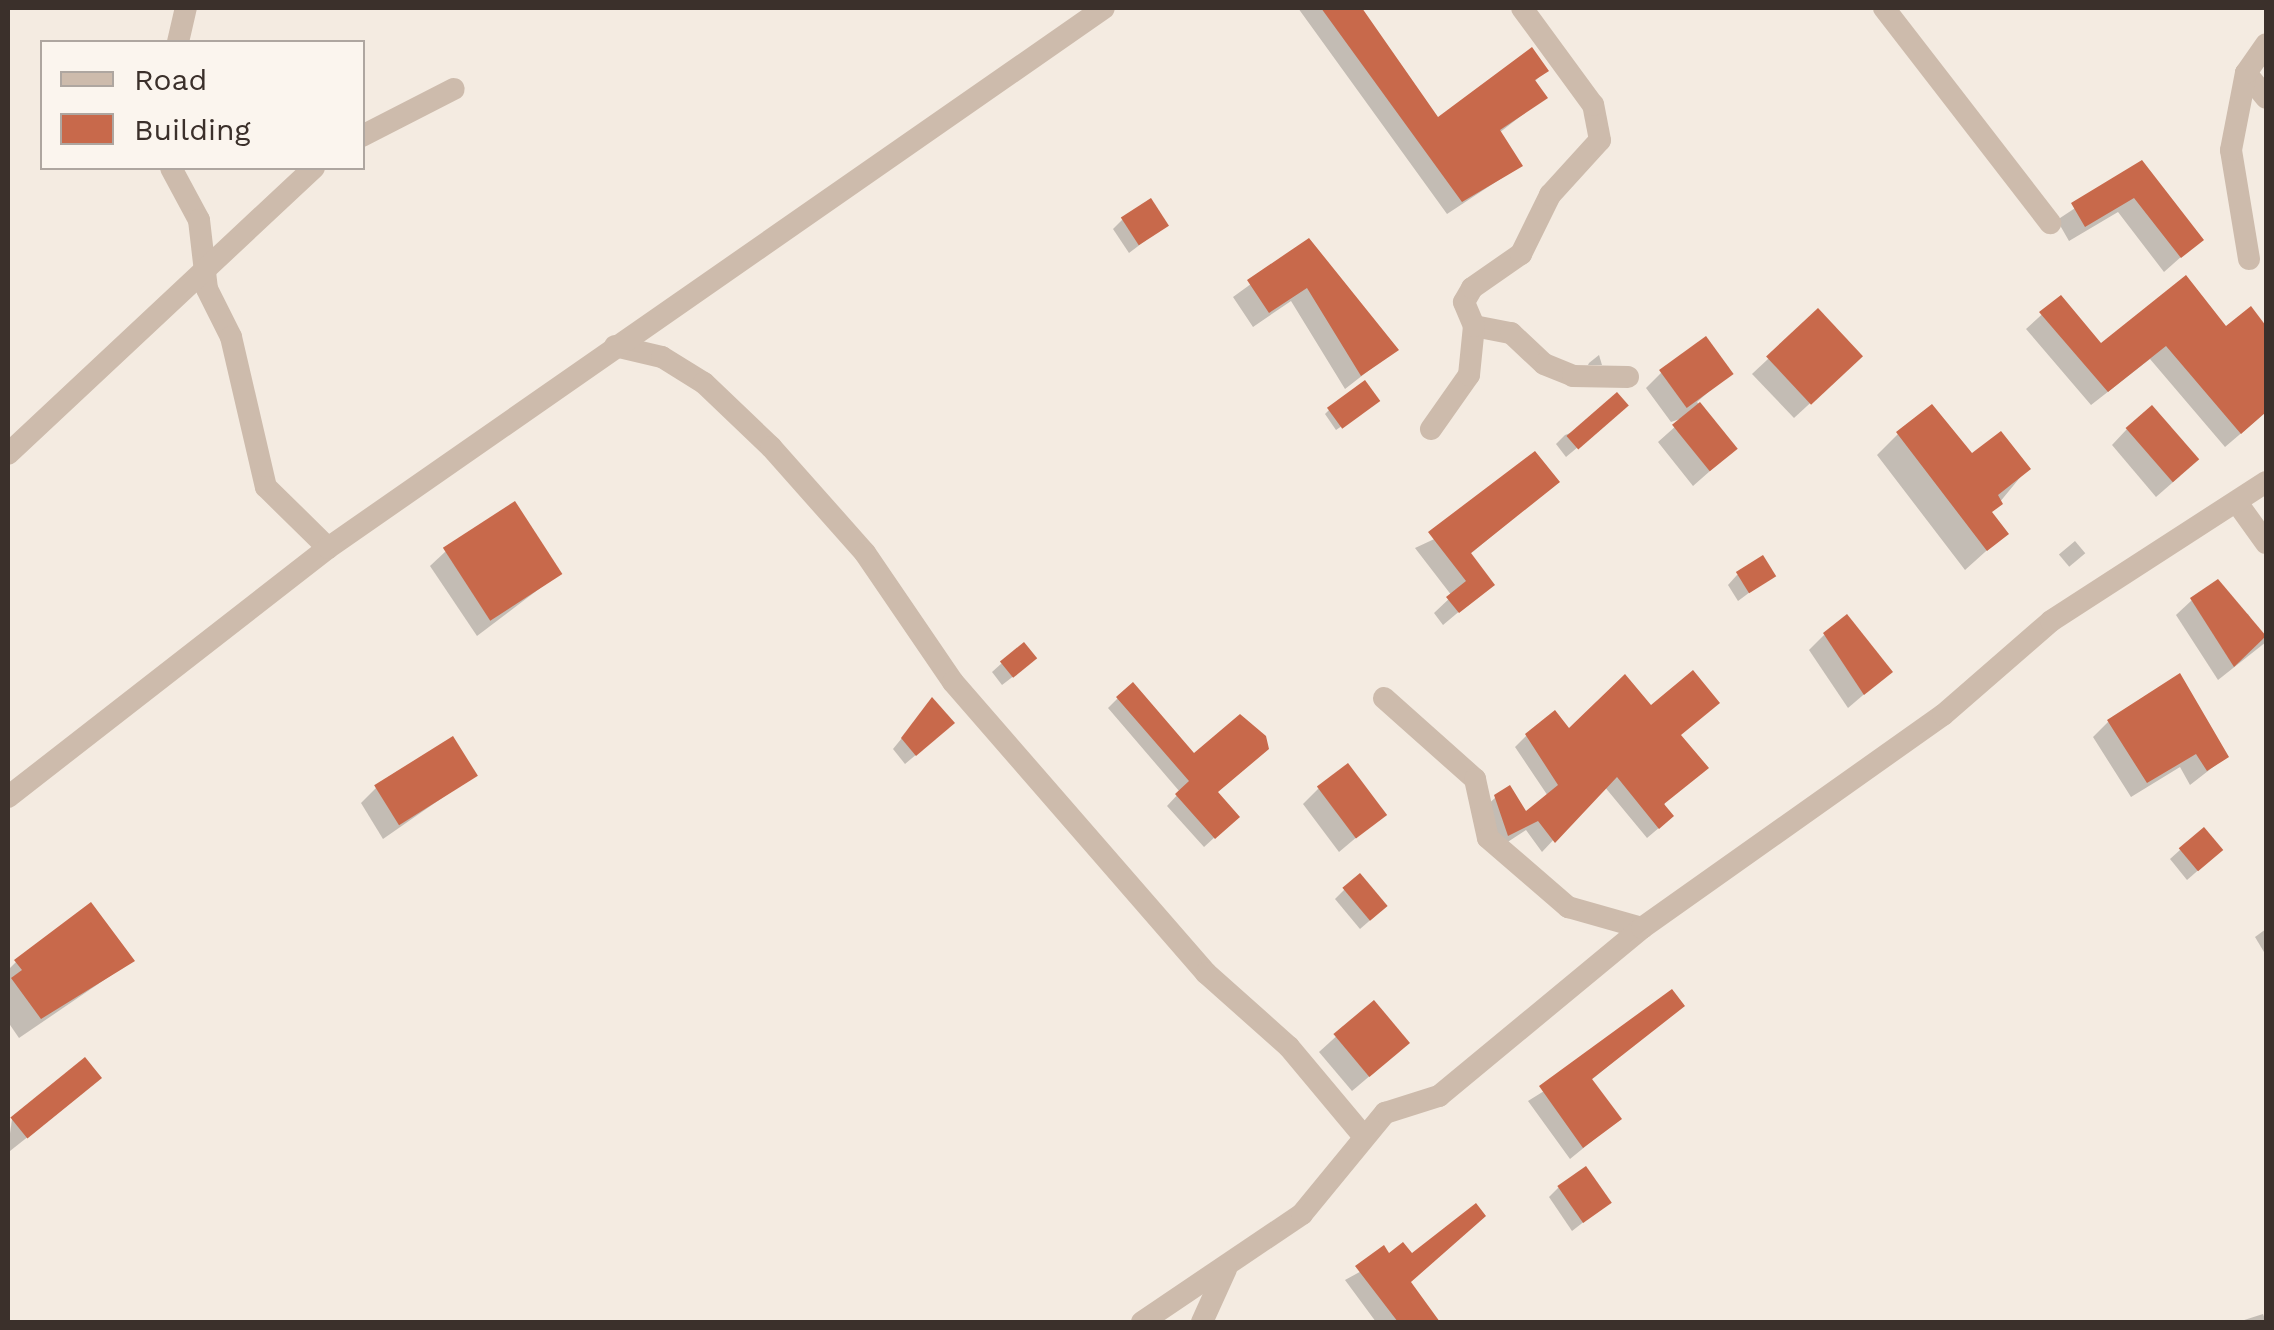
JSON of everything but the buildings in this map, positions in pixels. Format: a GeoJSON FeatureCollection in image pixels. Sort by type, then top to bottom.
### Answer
{"type":"FeatureCollection","features":[{"type":"Feature","properties":{"kind":"street"},"geometry":{"type":"LineString","coordinates":[[178,40],[186,8]]}},
{"type":"Feature","properties":{"kind":"street"},"geometry":{"type":"LineString","coordinates":[[8,797],[328,548],[1104,8]]}},
{"type":"Feature","properties":{"kind":"street"},"geometry":{"type":"LineString","coordinates":[[1431,429],[1464,386],[1474,326],[1464,302],[1472,288],[1521,254],[1550,196],[1600,140],[1594,105],[1522,8]]}},
{"type":"Feature","properties":{"kind":"street"},"geometry":{"type":"LineString","coordinates":[[1884,8],[2050,224]]}},
{"type":"Feature","properties":{"kind":"street"},"geometry":{"type":"LineString","coordinates":[[2249,260],[2231,150],[2246,73],[2266,44]]}},
{"type":"Feature","properties":{"kind":"street"},"geometry":{"type":"LineString","coordinates":[[2246,73],[2266,98]]}},
{"type":"Feature","properties":{"kind":"street"},"geometry":{"type":"LineString","coordinates":[[365,134],[454,89]]}},
{"type":"Feature","properties":{"kind":"street"},"geometry":{"type":"LineString","coordinates":[[172,170],[199,220],[203,264],[231,337],[266,487],[328,548]]}},
{"type":"Feature","properties":{"kind":"street"},"geometry":{"type":"LineString","coordinates":[[8,454],[122,355],[203,264],[312,170]]}},
{"type":"Feature","properties":{"kind":"street"},"geometry":{"type":"LineString","coordinates":[[1474,326],[1511,333],[1544,364],[1574,376],[1628,377]]}},
{"type":"Feature","properties":{"kind":"street"},"geometry":{"type":"LineString","coordinates":[[614,346],[662,357],[704,384],[771,447],[865,554],[953,682],[1206,973],[1290,1047],[1361,1133]]}},
{"type":"Feature","properties":{"kind":"street"},"geometry":{"type":"LineString","coordinates":[[1142,1322],[1236,1254],[1302,1214],[1345,1170],[1361,1133],[1384,1113],[1439,1096],[1642,928],[1831,800],[2050,621],[2238,504],[2266,482]]}},
{"type":"Feature","properties":{"kind":"street"},"geometry":{"type":"LineString","coordinates":[[2238,504],[2266,542]]}},
{"type":"Feature","properties":{"kind":"street"},"geometry":{"type":"LineString","coordinates":[[1384,698],[1475,779],[1488,838],[1568,907],[1642,928]]}},
{"type":"Feature","properties":{"kind":"street"},"geometry":{"type":"LineString","coordinates":[[1202,1322],[1236,1254]]}}]}
